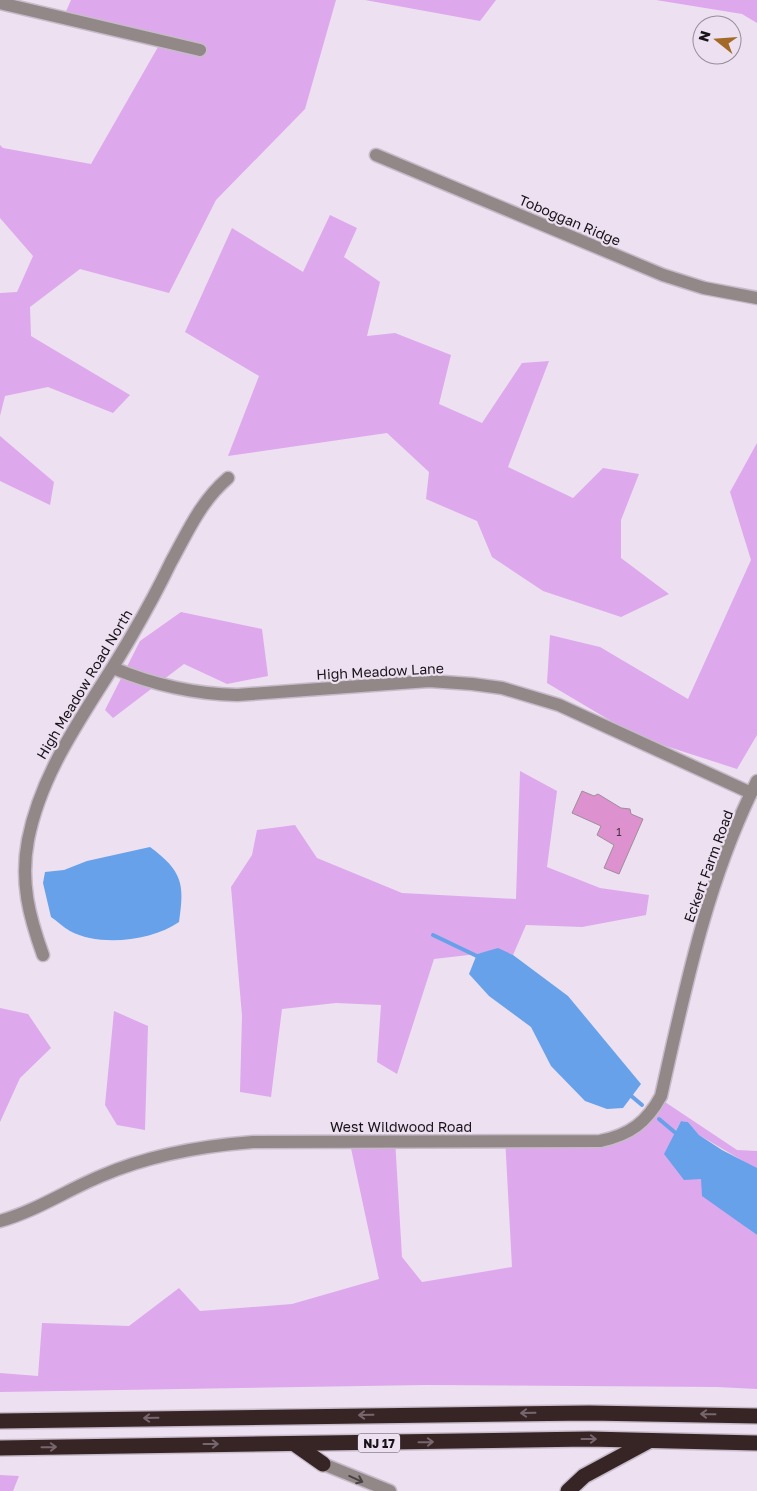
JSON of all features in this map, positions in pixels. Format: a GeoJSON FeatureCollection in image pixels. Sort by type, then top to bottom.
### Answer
{"type":"FeatureCollection","features":[{"type":"Feature","properties":{"kind":"highway","name":"NJ 17"},"geometry":{"type":"LineString","coordinates":[[0,1421],[589,1412],[757,1416]]}},
{"type":"Feature","properties":{"kind":"highway","name":"NJ 17"},"geometry":{"type":"LineString","coordinates":[[0,1448],[296,1445],[590,1439],[757,1443]]}},
{"type":"Feature","properties":{"kind":"highway"},"geometry":{"type":"LineString","coordinates":[[568,1491],[584,1476],[650,1441]]}},
{"type":"Feature","properties":{"kind":"highway"},"geometry":{"type":"LineString","coordinates":[[296,1445],[324,1464]]}},
{"type":"Feature","properties":{"kind":"street"},"geometry":{"type":"LineString","coordinates":[[0,4],[200,50]]}},
{"type":"Feature","properties":{"kind":"street","name":"Toboggan Ridge"},"geometry":{"type":"LineString","coordinates":[[376,155],[663,275],[704,288],[757,298]]}},
{"type":"Feature","properties":{"kind":"street","name":"High Meadow Road North"},"geometry":{"type":"LineString","coordinates":[[42,955],[29,917],[25,894],[24,870],[33,818],[40,795],[57,756],[113,668],[193,518],[207,498],[228,478]]}},
{"type":"Feature","properties":{"kind":"street","name":"High Meadow Lane"},"geometry":{"type":"LineString","coordinates":[[113,668],[148,682],[180,690],[215,694],[237,695],[428,682],[472,684],[502,688],[559,706],[754,787]]}},
{"type":"Feature","properties":{"kind":"street","name":"Eckert Farm Road"},"geometry":{"type":"LineString","coordinates":[[691,963],[719,871],[754,787]]}},
{"type":"Feature","properties":{"kind":"street","name":"West Wildwood Road"},"geometry":{"type":"LineString","coordinates":[[0,1221],[33,1208],[102,1175],[138,1162],[214,1146],[258,1142],[600,1141],[616,1138],[643,1122],[653,1111],[661,1096],[691,963]]}},
{"type":"Feature","properties":{"kind":"street"},"geometry":{"type":"LineString","coordinates":[[324,1464],[390,1491]]}},
{"type":"Feature","properties":{"kind":"shaded area"},"geometry":{"type":"Polygon","coordinates":[[[71,0],[336,0],[305,109],[216,200],[169,293],[80,269],[30,307],[31,336],[130,395],[113,413],[48,387],[5,396],[0,416],[0,293],[17,292],[33,256],[0,218],[0,145],[3,148],[91,164],[162,40],[64,16],[71,0]]]}},
{"type":"Feature","properties":{"kind":"shaded area"},"geometry":{"type":"Polygon","coordinates":[[[365,0],[496,0],[480,21],[365,0]]]}},
{"type":"Feature","properties":{"kind":"shaded area"},"geometry":{"type":"Polygon","coordinates":[[[656,0],[757,0],[757,23],[742,14],[656,0]]]}},
{"type":"Feature","properties":{"kind":"shaded area"},"geometry":{"type":"Polygon","coordinates":[[[330,215],[357,228],[344,257],[380,282],[367,336],[395,333],[451,355],[439,404],[482,423],[522,363],[549,361],[508,467],[573,498],[603,468],[639,474],[621,520],[621,558],[669,594],[621,617],[543,591],[492,557],[477,521],[426,499],[429,472],[387,433],[228,456],[259,376],[185,332],[232,228],[303,272],[330,215]]]}},
{"type":"Feature","properties":{"kind":"shaded area"},"geometry":{"type":"Polygon","coordinates":[[[0,436],[54,482],[50,505],[0,481],[0,436]]]}},
{"type":"Feature","properties":{"kind":"shaded area"},"geometry":{"type":"Polygon","coordinates":[[[757,443],[757,735],[737,769],[638,737],[547,683],[550,635],[600,647],[688,699],[751,560],[730,492],[757,443]]]}},
{"type":"Feature","properties":{"kind":"shaded area"},"geometry":{"type":"Polygon","coordinates":[[[181,612],[262,629],[268,676],[227,684],[184,664],[113,718],[105,710],[140,641],[181,612]]]}},
{"type":"Feature","properties":{"kind":"shaded area"},"geometry":{"type":"Polygon","coordinates":[[[520,771],[557,791],[547,867],[600,888],[649,895],[646,915],[582,927],[526,925],[513,955],[498,949],[477,954],[434,959],[397,1074],[377,1062],[381,1005],[336,1003],[282,1009],[271,1097],[240,1092],[242,1016],[231,887],[252,855],[257,830],[295,825],[317,858],[402,893],[516,899],[520,771]]]}},
{"type":"Feature","properties":{"kind":"shaded area"},"geometry":{"type":"Polygon","coordinates":[[[0,1008],[28,1014],[51,1048],[20,1078],[0,1122],[0,1008]]]}},
{"type":"Feature","properties":{"kind":"shaded area"},"geometry":{"type":"Polygon","coordinates":[[[114,1011],[148,1026],[145,1130],[117,1125],[105,1105],[114,1011]]]}},
{"type":"Feature","properties":{"kind":"shaded area"},"geometry":{"type":"Polygon","coordinates":[[[659,1098],[737,1150],[757,1151],[757,1168],[755,1168],[699,1135],[688,1122],[681,1121],[675,1132],[720,1202],[743,1225],[757,1235],[757,1389],[717,1387],[425,1385],[0,1392],[0,1373],[38,1376],[42,1323],[129,1326],[179,1288],[200,1311],[292,1304],[379,1279],[349,1139],[395,1139],[402,1257],[422,1282],[512,1267],[505,1137],[625,1134],[659,1098]]]}},
{"type":"Feature","properties":{"kind":"shaded area"},"geometry":{"type":"Polygon","coordinates":[[[0,1475],[19,1476],[13,1491],[0,1491],[0,1475]]]}},
{"type":"Feature","properties":{"kind":"water"},"geometry":{"type":"Polygon","coordinates":[[[150,847],[169,863],[179,879],[182,897],[179,922],[155,934],[125,940],[110,940],[82,936],[70,931],[51,917],[43,883],[45,872],[64,870],[87,861],[150,847]]]}},
{"type":"Feature","properties":{"kind":"water"},"geometry":{"type":"Polygon","coordinates":[[[498,948],[513,955],[568,996],[641,1084],[623,1108],[607,1109],[585,1101],[551,1066],[531,1027],[489,996],[469,974],[477,954],[498,948]]]}},
{"type":"Feature","properties":{"kind":"water"},"geometry":{"type":"Polygon","coordinates":[[[681,1121],[688,1122],[699,1135],[722,1150],[757,1168],[757,1235],[702,1196],[701,1179],[684,1180],[664,1154],[681,1121]]]}},
{"type":"Feature","properties":{"kind":"building"},"geometry":{"type":"Polygon","coordinates":[[[582,791],[594,796],[598,794],[621,808],[630,809],[631,814],[643,819],[619,874],[604,868],[614,845],[597,835],[601,826],[572,813],[582,791]]]}},
{"type":"Feature","properties":{"kind":"waterway"},"geometry":{"type":"LineString","coordinates":[[433,935],[481,958]]}},
{"type":"Feature","properties":{"kind":"waterway"},"geometry":{"type":"LineString","coordinates":[[629,1094],[642,1105]]}},
{"type":"Feature","properties":{"kind":"waterway"},"geometry":{"type":"LineString","coordinates":[[659,1119],[678,1135]]}}]}
